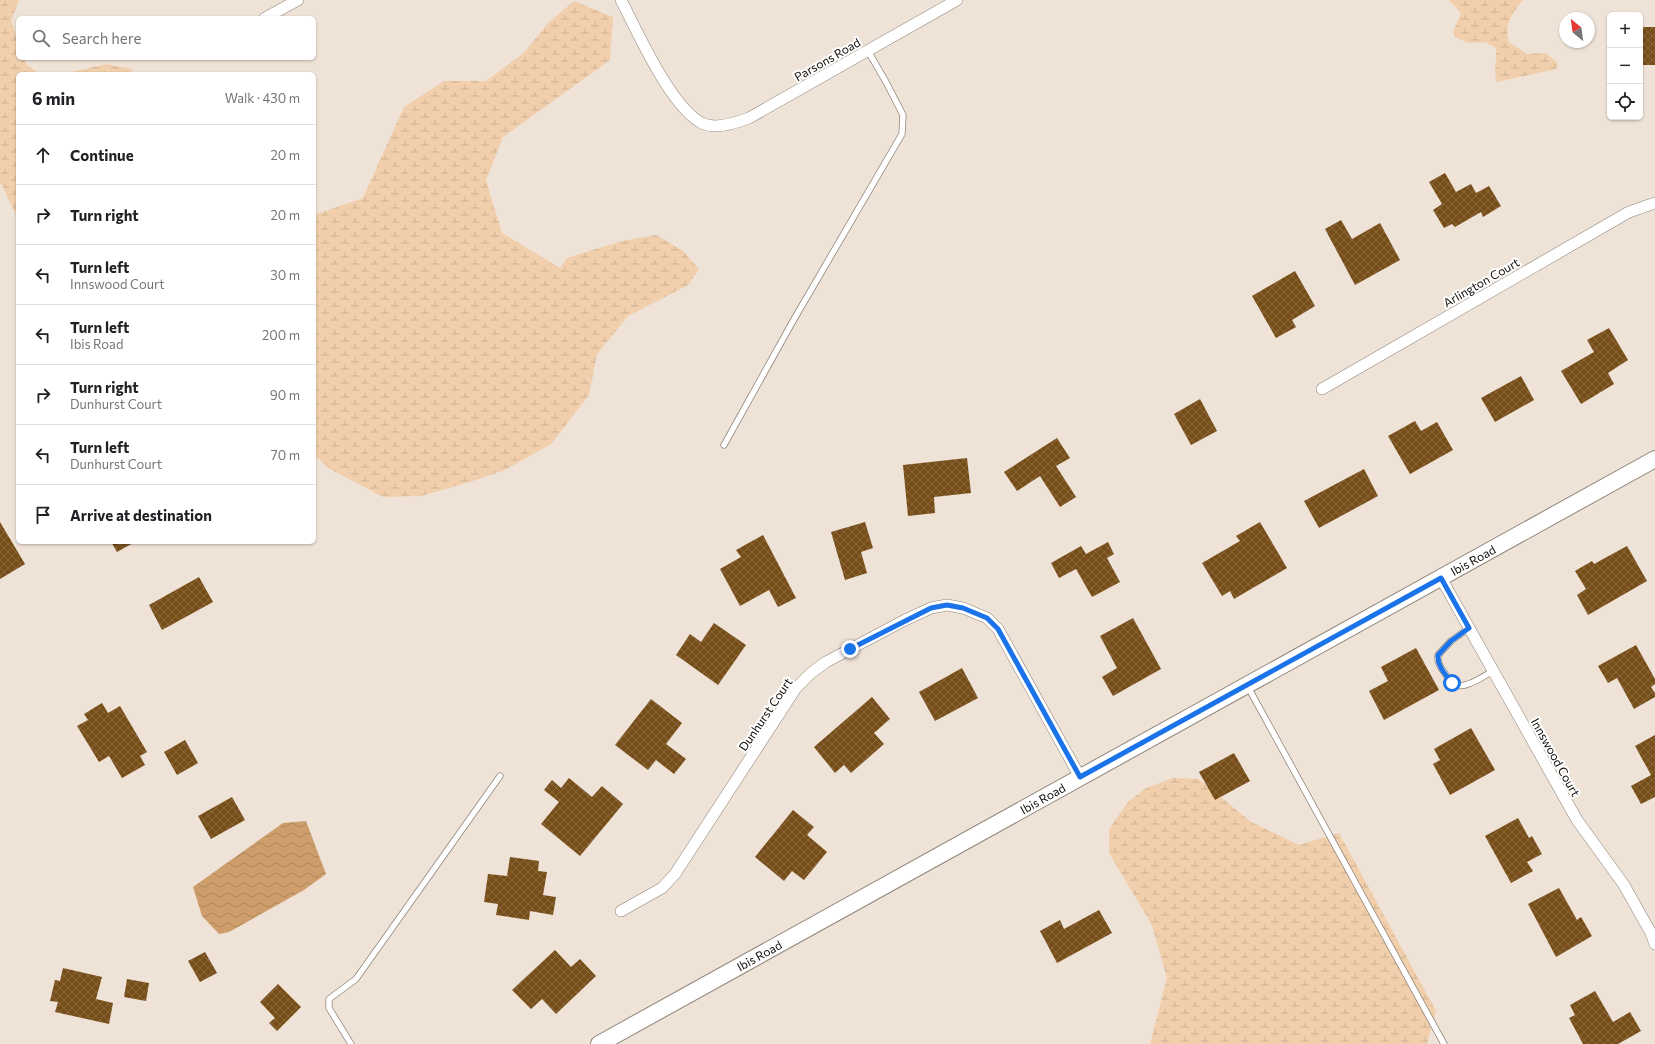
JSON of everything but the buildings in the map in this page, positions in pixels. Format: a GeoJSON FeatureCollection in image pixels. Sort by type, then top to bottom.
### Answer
{"type":"FeatureCollection","features":[{"type":"Feature","properties":{"kind":"street"},"geometry":{"type":"LineString","coordinates":[[269,16],[298,0]]}},
{"type":"Feature","properties":{"kind":"street","name":"Parsons Road"},"geometry":{"type":"LineString","coordinates":[[621,0],[669,90],[689,115],[705,125],[728,125],[749,118],[958,0]]}},
{"type":"Feature","properties":{"kind":"street","name":"Arlington Court"},"geometry":{"type":"LineString","coordinates":[[1322,389],[1629,212],[1655,204]]}},
{"type":"Feature","properties":{"kind":"street","name":"Ibis Road"},"geometry":{"type":"LineString","coordinates":[[599,1044],[1655,459]]}},
{"type":"Feature","properties":{"kind":"street","name":"Innswood Court"},"geometry":{"type":"LineString","coordinates":[[1441,578],[1576,820],[1624,885],[1651,933],[1655,944]]}},
{"type":"Feature","properties":{"kind":"street","name":"Dunhurst Court"},"geometry":{"type":"LineString","coordinates":[[621,912],[662,888],[675,874],[796,688],[811,673],[826,662],[903,621],[931,608],[947,605],[963,608],[987,618],[998,629],[1080,777]]}},
{"type":"Feature","properties":{"kind":"lane"},"geometry":{"type":"LineString","coordinates":[[724,445],[793,321],[902,134],[903,115],[868,51]]}},
{"type":"Feature","properties":{"kind":"lane"},"geometry":{"type":"LineString","coordinates":[[1469,628],[1451,641],[1438,655],[1437,660],[1440,667],[1452,683],[1458,686],[1476,681],[1493,671]]}},
{"type":"Feature","properties":{"kind":"lane"},"geometry":{"type":"LineString","coordinates":[[1247,685],[1444,1044]]}},
{"type":"Feature","properties":{"kind":"lane"},"geometry":{"type":"LineString","coordinates":[[351,1044],[329,1008],[329,999],[356,979],[500,776]]}},
{"type":"Feature","properties":{"kind":"green space"},"geometry":{"type":"Polygon","coordinates":[[[0,0],[19,0],[11,21],[16,35],[16,60],[25,60],[26,64],[36,72],[16,72],[16,216],[2,185],[0,184],[0,0]]]}},
{"type":"Feature","properties":{"kind":"green space"},"geometry":{"type":"Polygon","coordinates":[[[1449,0],[1523,0],[1512,14],[1508,24],[1509,42],[1527,54],[1546,53],[1558,64],[1556,69],[1497,82],[1495,74],[1496,48],[1485,42],[1468,43],[1455,37],[1453,32],[1461,13],[1449,0]]]}},
{"type":"Feature","properties":{"kind":"green space"},"geometry":{"type":"Polygon","coordinates":[[[574,1],[613,17],[610,60],[503,137],[486,180],[502,233],[560,268],[567,258],[622,241],[656,235],[683,251],[699,269],[688,285],[628,316],[597,354],[589,395],[551,444],[505,470],[470,482],[421,496],[383,497],[330,469],[316,457],[316,214],[363,198],[404,107],[444,81],[486,81],[524,53],[548,23],[574,1]]]}},
{"type":"Feature","properties":{"kind":"green space"},"geometry":{"type":"Polygon","coordinates":[[[106,64],[132,69],[132,72],[72,72],[106,64]]]}},
{"type":"Feature","properties":{"kind":"green space"},"geometry":{"type":"Polygon","coordinates":[[[1173,778],[1199,779],[1251,822],[1299,845],[1339,833],[1436,1011],[1427,1044],[1150,1044],[1167,978],[1152,925],[1109,853],[1109,829],[1128,802],[1146,788],[1173,778]]]}},
{"type":"Feature","properties":{"kind":"water"},"geometry":{"type":"Polygon","coordinates":[[[306,821],[326,874],[304,890],[229,932],[219,934],[202,916],[193,887],[283,823],[306,821]]]}},
{"type":"Feature","properties":{"kind":"route"},"geometry":{"type":"LineString","coordinates":[[850,649],[931,608],[947,605],[963,608],[987,618],[998,629],[1080,777],[1441,578],[1469,628],[1451,641],[1438,655],[1437,660],[1440,667],[1452,683]]}}]}
